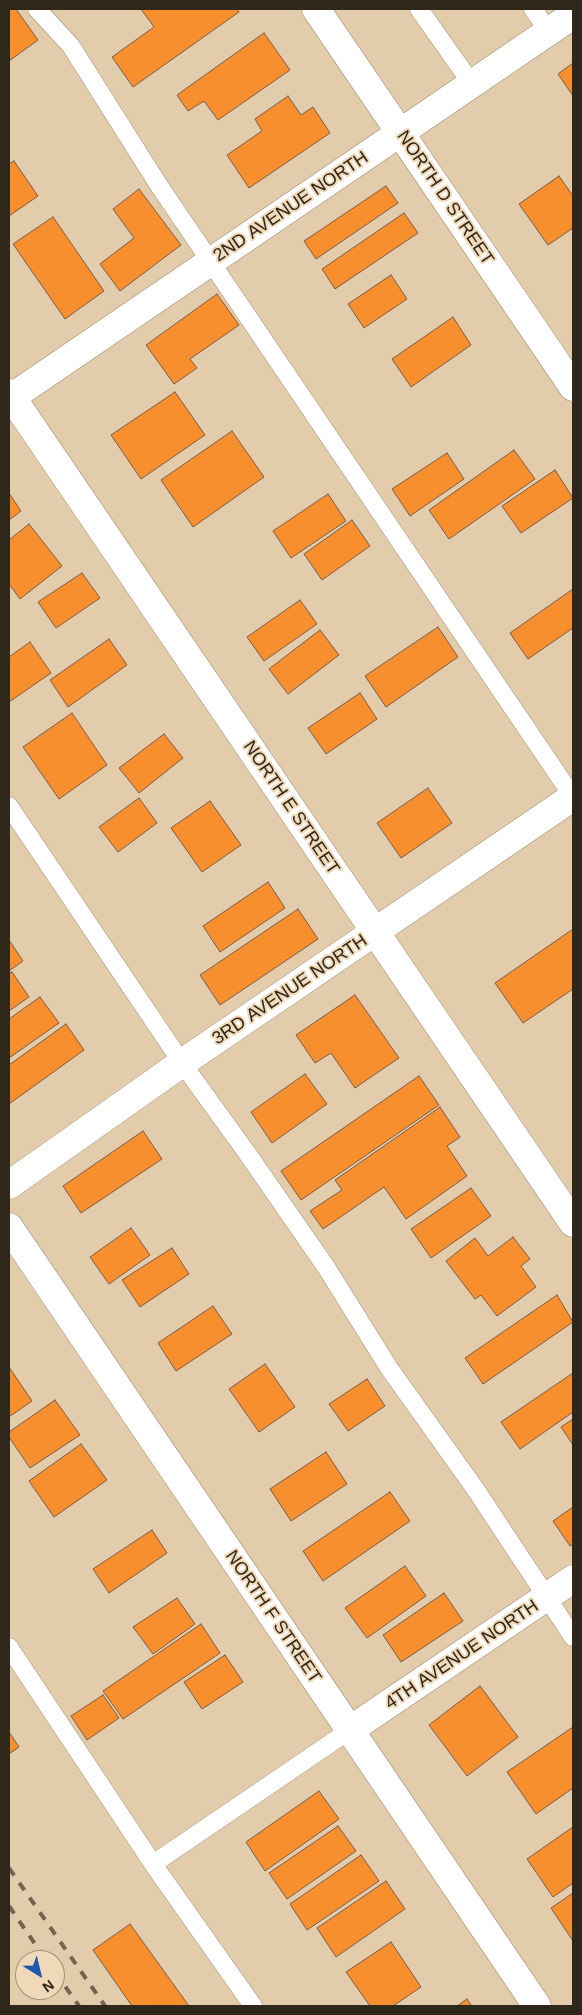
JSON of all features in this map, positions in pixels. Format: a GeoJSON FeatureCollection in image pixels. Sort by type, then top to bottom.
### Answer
{"type":"FeatureCollection","features":[{"type":"Feature","properties":{"kind":"street","name":"NORTH D STREET"},"geometry":{"type":"LineString","coordinates":[[316,9],[573,388]]}},
{"type":"Feature","properties":{"kind":"street","name":"2ND AVENUE NORTH"},"geometry":{"type":"LineString","coordinates":[[10,396],[573,15]]}},
{"type":"Feature","properties":{"kind":"street","name":"NORTH E STREET"},"geometry":{"type":"LineString","coordinates":[[10,396],[573,1223]]}},
{"type":"Feature","properties":{"kind":"street","name":"3RD AVENUE NORTH"},"geometry":{"type":"LineString","coordinates":[[9,1185],[182,1063],[573,797]]}},
{"type":"Feature","properties":{"kind":"street","name":"NORTH F STREET"},"geometry":{"type":"LineString","coordinates":[[9,1227],[538,2006]]}},
{"type":"Feature","properties":{"kind":"street","name":"4TH AVENUE NORTH"},"geometry":{"type":"LineString","coordinates":[[350,1730],[573,1579]]}},
{"type":"Feature","properties":{"kind":"lane"},"geometry":{"type":"LineString","coordinates":[[37,9],[71,46],[123,131],[573,797]]}},
{"type":"Feature","properties":{"kind":"lane"},"geometry":{"type":"LineString","coordinates":[[419,9],[472,84]]}},
{"type":"Feature","properties":{"kind":"lane"},"geometry":{"type":"LineString","coordinates":[[534,9],[549,32]]}},
{"type":"Feature","properties":{"kind":"lane"},"geometry":{"type":"LineString","coordinates":[[9,806],[182,1063],[248,1153],[326,1267],[389,1368],[476,1490],[573,1637]]}},
{"type":"Feature","properties":{"kind":"lane"},"geometry":{"type":"LineString","coordinates":[[9,1647],[153,1864],[253,2006]]}},
{"type":"Feature","properties":{"kind":"lane"},"geometry":{"type":"LineString","coordinates":[[153,1864],[350,1730]]}},
{"type":"Feature","properties":{"kind":"building"},"geometry":{"type":"Polygon","coordinates":[[[9,9],[16,9],[38,40],[9,61],[9,9]]]}},
{"type":"Feature","properties":{"kind":"building"},"geometry":{"type":"Polygon","coordinates":[[[141,9],[237,9],[239,12],[133,87],[112,57],[154,27],[141,9]]]}},
{"type":"Feature","properties":{"kind":"building"},"geometry":{"type":"Polygon","coordinates":[[[264,33],[290,70],[218,120],[204,101],[188,111],[177,95],[264,33]]]}},
{"type":"Feature","properties":{"kind":"building"},"geometry":{"type":"Polygon","coordinates":[[[573,63],[573,96],[558,74],[573,63]]]}},
{"type":"Feature","properties":{"kind":"building"},"geometry":{"type":"Polygon","coordinates":[[[288,96],[301,115],[313,107],[330,133],[249,188],[227,155],[262,131],[255,119],[288,96]]]}},
{"type":"Feature","properties":{"kind":"building"},"geometry":{"type":"Polygon","coordinates":[[[14,161],[38,196],[9,216],[9,164],[14,161]]]}},
{"type":"Feature","properties":{"kind":"building"},"geometry":{"type":"Polygon","coordinates":[[[559,176],[573,196],[573,228],[548,245],[519,204],[559,176]]]}},
{"type":"Feature","properties":{"kind":"building"},"geometry":{"type":"Polygon","coordinates":[[[386,186],[398,203],[316,259],[304,241],[386,186]]]}},
{"type":"Feature","properties":{"kind":"building"},"geometry":{"type":"Polygon","coordinates":[[[139,189],[181,245],[120,291],[100,264],[134,238],[113,209],[139,189]]]}},
{"type":"Feature","properties":{"kind":"building"},"geometry":{"type":"Polygon","coordinates":[[[404,213],[418,233],[335,289],[322,269],[404,213]]]}},
{"type":"Feature","properties":{"kind":"building"},"geometry":{"type":"Polygon","coordinates":[[[53,217],[104,291],[65,319],[13,244],[53,217]]]}},
{"type":"Feature","properties":{"kind":"building"},"geometry":{"type":"Polygon","coordinates":[[[391,275],[407,299],[364,328],[348,304],[391,275]]]}},
{"type":"Feature","properties":{"kind":"building"},"geometry":{"type":"Polygon","coordinates":[[[217,294],[239,325],[190,359],[197,368],[174,384],[146,345],[217,294]]]}},
{"type":"Feature","properties":{"kind":"building"},"geometry":{"type":"Polygon","coordinates":[[[453,317],[471,345],[411,387],[392,359],[453,317]]]}},
{"type":"Feature","properties":{"kind":"building"},"geometry":{"type":"Polygon","coordinates":[[[175,392],[205,435],[141,479],[111,435],[175,392]]]}},
{"type":"Feature","properties":{"kind":"building"},"geometry":{"type":"Polygon","coordinates":[[[232,431],[264,477],[193,527],[161,480],[232,431]]]}},
{"type":"Feature","properties":{"kind":"building"},"geometry":{"type":"Polygon","coordinates":[[[514,450],[535,479],[449,539],[429,510],[514,450]]]}},
{"type":"Feature","properties":{"kind":"building"},"geometry":{"type":"Polygon","coordinates":[[[447,453],[464,479],[410,516],[392,489],[447,453]]]}},
{"type":"Feature","properties":{"kind":"building"},"geometry":{"type":"Polygon","coordinates":[[[555,470],[573,498],[521,533],[502,506],[555,470]]]}},
{"type":"Feature","properties":{"kind":"building"},"geometry":{"type":"Polygon","coordinates":[[[9,493],[21,511],[9,520],[9,493]]]}},
{"type":"Feature","properties":{"kind":"building"},"geometry":{"type":"Polygon","coordinates":[[[328,494],[346,521],[291,558],[273,531],[328,494]]]}},
{"type":"Feature","properties":{"kind":"building"},"geometry":{"type":"Polygon","coordinates":[[[352,520],[370,546],[322,580],[304,554],[352,520]]]}},
{"type":"Feature","properties":{"kind":"building"},"geometry":{"type":"Polygon","coordinates":[[[29,524],[62,566],[20,599],[9,584],[9,540],[29,524]]]}},
{"type":"Feature","properties":{"kind":"building"},"geometry":{"type":"Polygon","coordinates":[[[82,573],[100,598],[56,628],[38,602],[82,573]]]}},
{"type":"Feature","properties":{"kind":"building"},"geometry":{"type":"Polygon","coordinates":[[[573,589],[573,628],[528,659],[510,633],[573,589]]]}},
{"type":"Feature","properties":{"kind":"building"},"geometry":{"type":"Polygon","coordinates":[[[300,600],[317,624],[264,661],[247,637],[300,600]]]}},
{"type":"Feature","properties":{"kind":"building"},"geometry":{"type":"Polygon","coordinates":[[[438,627],[458,657],[386,707],[365,676],[438,627]]]}},
{"type":"Feature","properties":{"kind":"building"},"geometry":{"type":"Polygon","coordinates":[[[320,630],[339,655],[288,694],[269,669],[320,630]]]}},
{"type":"Feature","properties":{"kind":"building"},"geometry":{"type":"Polygon","coordinates":[[[109,639],[127,665],[68,707],[50,680],[109,639]]]}},
{"type":"Feature","properties":{"kind":"building"},"geometry":{"type":"Polygon","coordinates":[[[30,642],[51,673],[9,702],[9,657],[30,642]]]}},
{"type":"Feature","properties":{"kind":"building"},"geometry":{"type":"Polygon","coordinates":[[[360,693],[377,719],[326,754],[308,728],[360,693]]]}},
{"type":"Feature","properties":{"kind":"building"},"geometry":{"type":"Polygon","coordinates":[[[72,713],[107,765],[59,799],[23,747],[72,713]]]}},
{"type":"Feature","properties":{"kind":"building"},"geometry":{"type":"Polygon","coordinates":[[[164,734],[183,758],[139,793],[119,768],[164,734]]]}},
{"type":"Feature","properties":{"kind":"building"},"geometry":{"type":"Polygon","coordinates":[[[428,788],[452,823],[401,858],[377,823],[428,788]]]}},
{"type":"Feature","properties":{"kind":"building"},"geometry":{"type":"Polygon","coordinates":[[[139,798],[157,823],[118,852],[99,827],[139,798]]]}},
{"type":"Feature","properties":{"kind":"building"},"geometry":{"type":"Polygon","coordinates":[[[210,801],[241,845],[202,872],[171,828],[210,801]]]}},
{"type":"Feature","properties":{"kind":"building"},"geometry":{"type":"Polygon","coordinates":[[[268,882],[285,908],[220,952],[203,926],[268,882]]]}},
{"type":"Feature","properties":{"kind":"building"},"geometry":{"type":"Polygon","coordinates":[[[298,909],[318,939],[220,1005],[200,975],[298,909]]]}},
{"type":"Feature","properties":{"kind":"building"},"geometry":{"type":"Polygon","coordinates":[[[573,929],[573,989],[523,1023],[495,983],[573,929]]]}},
{"type":"Feature","properties":{"kind":"building"},"geometry":{"type":"Polygon","coordinates":[[[9,940],[23,961],[9,971],[9,940]]]}},
{"type":"Feature","properties":{"kind":"building"},"geometry":{"type":"Polygon","coordinates":[[[12,972],[29,997],[9,1011],[9,974],[12,972]]]}},
{"type":"Feature","properties":{"kind":"building"},"geometry":{"type":"Polygon","coordinates":[[[355,995],[399,1058],[355,1088],[331,1053],[315,1063],[296,1035],[355,995]]]}},
{"type":"Feature","properties":{"kind":"building"},"geometry":{"type":"Polygon","coordinates":[[[40,997],[59,1023],[9,1058],[9,1019],[40,997]]]}},
{"type":"Feature","properties":{"kind":"building"},"geometry":{"type":"Polygon","coordinates":[[[66,1024],[84,1050],[9,1104],[9,1065],[66,1024]]]}},
{"type":"Feature","properties":{"kind":"building"},"geometry":{"type":"Polygon","coordinates":[[[305,1074],[327,1104],[272,1143],[251,1112],[305,1074]]]}},
{"type":"Feature","properties":{"kind":"building"},"geometry":{"type":"Polygon","coordinates":[[[419,1076],[439,1105],[301,1200],[281,1171],[419,1076]]]}},
{"type":"Feature","properties":{"kind":"building"},"geometry":{"type":"Polygon","coordinates":[[[440,1107],[460,1137],[447,1146],[467,1176],[406,1219],[384,1187],[323,1229],[310,1211],[342,1190],[335,1180],[440,1107]]]}},
{"type":"Feature","properties":{"kind":"building"},"geometry":{"type":"Polygon","coordinates":[[[143,1131],[162,1159],[81,1213],[63,1186],[143,1131]]]}},
{"type":"Feature","properties":{"kind":"building"},"geometry":{"type":"Polygon","coordinates":[[[471,1188],[491,1216],[431,1258],[411,1229],[471,1188]]]}},
{"type":"Feature","properties":{"kind":"building"},"geometry":{"type":"Polygon","coordinates":[[[131,1228],[150,1255],[109,1284],[90,1257],[131,1228]]]}},
{"type":"Feature","properties":{"kind":"building"},"geometry":{"type":"Polygon","coordinates":[[[513,1237],[530,1259],[521,1266],[536,1287],[497,1316],[481,1295],[475,1299],[446,1261],[475,1238],[488,1256],[513,1237]]]}},
{"type":"Feature","properties":{"kind":"building"},"geometry":{"type":"Polygon","coordinates":[[[172,1248],[189,1274],[140,1307],[122,1280],[172,1248]]]}},
{"type":"Feature","properties":{"kind":"building"},"geometry":{"type":"Polygon","coordinates":[[[557,1295],[573,1322],[483,1384],[465,1358],[557,1295]]]}},
{"type":"Feature","properties":{"kind":"building"},"geometry":{"type":"Polygon","coordinates":[[[213,1306],[232,1334],[176,1371],[158,1343],[213,1306]]]}},
{"type":"Feature","properties":{"kind":"building"},"geometry":{"type":"Polygon","coordinates":[[[265,1364],[295,1407],[259,1432],[229,1389],[265,1364]]]}},
{"type":"Feature","properties":{"kind":"building"},"geometry":{"type":"Polygon","coordinates":[[[9,1367],[32,1401],[9,1417],[9,1367]]]}},
{"type":"Feature","properties":{"kind":"building"},"geometry":{"type":"Polygon","coordinates":[[[573,1373],[573,1412],[520,1449],[501,1422],[573,1373]]]}},
{"type":"Feature","properties":{"kind":"building"},"geometry":{"type":"Polygon","coordinates":[[[367,1379],[385,1406],[348,1431],[329,1404],[367,1379]]]}},
{"type":"Feature","properties":{"kind":"building"},"geometry":{"type":"Polygon","coordinates":[[[55,1400],[80,1435],[30,1468],[9,1437],[9,1432],[55,1400]]]}},
{"type":"Feature","properties":{"kind":"building"},"geometry":{"type":"Polygon","coordinates":[[[573,1419],[573,1445],[561,1427],[573,1419]]]}},
{"type":"Feature","properties":{"kind":"building"},"geometry":{"type":"Polygon","coordinates":[[[81,1444],[107,1480],[54,1517],[29,1481],[81,1444]]]}},
{"type":"Feature","properties":{"kind":"building"},"geometry":{"type":"Polygon","coordinates":[[[326,1452],[347,1484],[291,1521],[270,1489],[326,1452]]]}},
{"type":"Feature","properties":{"kind":"building"},"geometry":{"type":"Polygon","coordinates":[[[390,1492],[410,1521],[323,1581],[303,1551],[390,1492]]]}},
{"type":"Feature","properties":{"kind":"building"},"geometry":{"type":"Polygon","coordinates":[[[573,1507],[573,1544],[570,1546],[553,1521],[573,1507]]]}},
{"type":"Feature","properties":{"kind":"building"},"geometry":{"type":"Polygon","coordinates":[[[152,1530],[167,1553],[109,1593],[93,1569],[152,1530]]]}},
{"type":"Feature","properties":{"kind":"building"},"geometry":{"type":"Polygon","coordinates":[[[405,1566],[426,1596],[367,1638],[345,1608],[405,1566]]]}},
{"type":"Feature","properties":{"kind":"building"},"geometry":{"type":"Polygon","coordinates":[[[444,1593],[463,1621],[401,1662],[383,1635],[444,1593]]]}},
{"type":"Feature","properties":{"kind":"building"},"geometry":{"type":"Polygon","coordinates":[[[177,1598],[195,1624],[153,1654],[133,1627],[177,1598]]]}},
{"type":"Feature","properties":{"kind":"building"},"geometry":{"type":"Polygon","coordinates":[[[201,1624],[220,1653],[123,1719],[103,1691],[201,1624]]]}},
{"type":"Feature","properties":{"kind":"building"},"geometry":{"type":"Polygon","coordinates":[[[225,1655],[243,1682],[202,1709],[184,1682],[225,1655]]]}},
{"type":"Feature","properties":{"kind":"building"},"geometry":{"type":"Polygon","coordinates":[[[480,1686],[518,1737],[467,1776],[429,1725],[480,1686]]]}},
{"type":"Feature","properties":{"kind":"building"},"geometry":{"type":"Polygon","coordinates":[[[103,1695],[119,1718],[87,1740],[71,1716],[103,1695]]]}},
{"type":"Feature","properties":{"kind":"building"},"geometry":{"type":"Polygon","coordinates":[[[573,1727],[573,1788],[536,1814],[507,1772],[573,1727]]]}},
{"type":"Feature","properties":{"kind":"building"},"geometry":{"type":"Polygon","coordinates":[[[9,1732],[19,1747],[9,1754],[9,1732]]]}},
{"type":"Feature","properties":{"kind":"building"},"geometry":{"type":"Polygon","coordinates":[[[319,1791],[339,1819],[265,1871],[246,1842],[319,1791]]]}},
{"type":"Feature","properties":{"kind":"building"},"geometry":{"type":"Polygon","coordinates":[[[338,1826],[356,1851],[287,1899],[269,1873],[338,1826]]]}},
{"type":"Feature","properties":{"kind":"building"},"geometry":{"type":"Polygon","coordinates":[[[573,1827],[573,1883],[553,1897],[527,1859],[573,1827]]]}},
{"type":"Feature","properties":{"kind":"building"},"geometry":{"type":"Polygon","coordinates":[[[361,1855],[379,1881],[307,1930],[290,1904],[361,1855]]]}},
{"type":"Feature","properties":{"kind":"building"},"geometry":{"type":"Polygon","coordinates":[[[386,1881],[405,1909],[336,1957],[317,1928],[386,1881]]]}},
{"type":"Feature","properties":{"kind":"building"},"geometry":{"type":"Polygon","coordinates":[[[573,1893],[573,1941],[551,1908],[573,1893]]]}},
{"type":"Feature","properties":{"kind":"building"},"geometry":{"type":"Polygon","coordinates":[[[130,1924],[189,2006],[132,2006],[93,1950],[130,1924]]]}},
{"type":"Feature","properties":{"kind":"building"},"geometry":{"type":"Polygon","coordinates":[[[391,1942],[421,1987],[393,2006],[370,2006],[346,1972],[391,1942]]]}},
{"type":"Feature","properties":{"kind":"building"},"geometry":{"type":"Polygon","coordinates":[[[467,1999],[472,2006],[457,2006],[467,1999]]]}},
{"type":"Feature","properties":{"kind":"railway"},"geometry":{"type":"LineString","coordinates":[[9,1868],[105,2006]]}},
{"type":"Feature","properties":{"kind":"railway"},"geometry":{"type":"LineString","coordinates":[[9,1906],[39,1950]]}},
{"type":"Feature","properties":{"kind":"railway"},"geometry":{"type":"LineString","coordinates":[[65,1986],[79,2006]]}}]}
